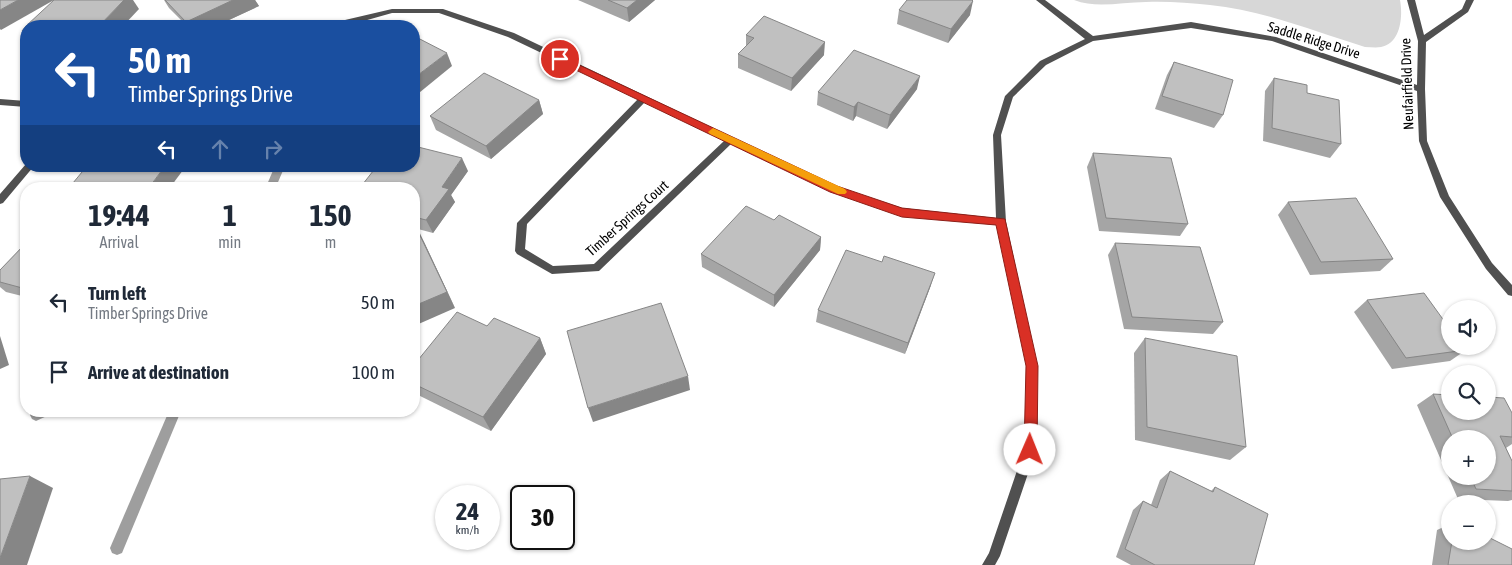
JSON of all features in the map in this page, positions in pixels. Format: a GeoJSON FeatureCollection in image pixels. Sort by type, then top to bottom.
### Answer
{"type":"FeatureCollection","features":[{"type":"Feature","properties":{"kind":"street"},"geometry":{"type":"LineString","coordinates":[[1040,0],[1091,39]]}},
{"type":"Feature","properties":{"kind":"street","name":"Neufairfield Drive"},"geometry":{"type":"LineString","coordinates":[[1411,0],[1422,41],[1423,141],[1445,197],[1489,266],[1512,292]]}},
{"type":"Feature","properties":{"kind":"street"},"geometry":{"type":"LineString","coordinates":[[1422,41],[1465,10],[1470,0]]}},
{"type":"Feature","properties":{"kind":"street"},"geometry":{"type":"LineString","coordinates":[[356,20],[392,11],[440,11],[511,35],[833,189],[902,212],[1001,222]]}},
{"type":"Feature","properties":{"kind":"street","name":"Saddle Ridge Drive"},"geometry":{"type":"LineString","coordinates":[[988,565],[994,556],[1030,450],[1032,366],[1001,222],[997,135],[1009,96],[1043,63],[1091,39],[1191,25],[1273,39],[1421,89]]}},
{"type":"Feature","properties":{"kind":"street","name":"Timber Springs Court"},"geometry":{"type":"LineString","coordinates":[[644,98],[522,223],[520,251],[552,270],[596,268],[730,140]]}},
{"type":"Feature","properties":{"kind":"street"},"geometry":{"type":"LineString","coordinates":[[0,102],[20,104]]}},
{"type":"Feature","properties":{"kind":"street"},"geometry":{"type":"LineString","coordinates":[[0,200],[25,172]]}},
{"type":"Feature","properties":{"kind":"shaded area"},"geometry":{"type":"Polygon","coordinates":[[[1074,0],[1400,0],[1401,21],[1397,35],[1388,44],[1381,47],[1365,47],[1308,28],[1230,8],[1162,2],[1100,5],[1074,0]]]}},
{"type":"Feature","properties":{"kind":"building"},"geometry":{"type":"Polygon","coordinates":[[[0,0],[18,0],[0,10],[0,0]]]}},
{"type":"Feature","properties":{"kind":"building"},"geometry":{"type":"Polygon","coordinates":[[[54,0],[124,0],[105,20],[32,20],[54,0]]]}},
{"type":"Feature","properties":{"kind":"building"},"geometry":{"type":"Polygon","coordinates":[[[165,0],[233,0],[190,20],[184,20],[165,0]]]}},
{"type":"Feature","properties":{"kind":"building"},"geometry":{"type":"Polygon","coordinates":[[[608,0],[637,0],[627,8],[608,0]]]}},
{"type":"Feature","properties":{"kind":"building"},"geometry":{"type":"Polygon","coordinates":[[[907,0],[973,1],[951,29],[899,10],[907,0]]]}},
{"type":"Feature","properties":{"kind":"building"},"geometry":{"type":"Polygon","coordinates":[[[764,16],[825,42],[792,78],[738,54],[754,38],[746,35],[764,16]]]}},
{"type":"Feature","properties":{"kind":"building"},"geometry":{"type":"Polygon","coordinates":[[[420,39],[447,53],[420,73],[420,39]]]}},
{"type":"Feature","properties":{"kind":"building"},"geometry":{"type":"Polygon","coordinates":[[[854,50],[920,76],[890,115],[858,102],[854,107],[818,92],[854,50]]]}},
{"type":"Feature","properties":{"kind":"building"},"geometry":{"type":"Polygon","coordinates":[[[1174,62],[1233,80],[1223,115],[1162,96],[1174,62]]]}},
{"type":"Feature","properties":{"kind":"building"},"geometry":{"type":"Polygon","coordinates":[[[484,73],[539,100],[486,146],[430,116],[484,73]]]}},
{"type":"Feature","properties":{"kind":"building"},"geometry":{"type":"Polygon","coordinates":[[[1274,78],[1307,85],[1307,93],[1339,100],[1341,144],[1272,128],[1274,78]]]}},
{"type":"Feature","properties":{"kind":"building"},"geometry":{"type":"Polygon","coordinates":[[[420,148],[462,158],[442,187],[449,189],[426,220],[420,218],[420,182],[364,182],[372,172],[420,172],[420,148]]]}},
{"type":"Feature","properties":{"kind":"building"},"geometry":{"type":"Polygon","coordinates":[[[1093,153],[1171,158],[1188,224],[1106,218],[1093,153]]]}},
{"type":"Feature","properties":{"kind":"building"},"geometry":{"type":"Polygon","coordinates":[[[82,172],[161,172],[153,182],[74,182],[82,172]]]}},
{"type":"Feature","properties":{"kind":"building"},"geometry":{"type":"Polygon","coordinates":[[[1356,198],[1393,259],[1321,262],[1288,202],[1356,198]]]}},
{"type":"Feature","properties":{"kind":"building"},"geometry":{"type":"Polygon","coordinates":[[[746,206],[774,220],[779,215],[821,237],[774,295],[701,254],[746,206]]]}},
{"type":"Feature","properties":{"kind":"building"},"geometry":{"type":"Polygon","coordinates":[[[420,235],[447,292],[420,303],[420,235]]]}},
{"type":"Feature","properties":{"kind":"building"},"geometry":{"type":"Polygon","coordinates":[[[1115,243],[1200,247],[1223,322],[1132,317],[1115,243]]]}},
{"type":"Feature","properties":{"kind":"building"},"geometry":{"type":"Polygon","coordinates":[[[20,249],[20,287],[0,282],[0,270],[20,249]]]}},
{"type":"Feature","properties":{"kind":"building"},"geometry":{"type":"Polygon","coordinates":[[[846,250],[882,262],[884,256],[935,273],[908,343],[818,310],[846,250]]]}},
{"type":"Feature","properties":{"kind":"building"},"geometry":{"type":"Polygon","coordinates":[[[1424,293],[1441,317],[1441,353],[1406,358],[1367,300],[1424,293]]]}},
{"type":"Feature","properties":{"kind":"building"},"geometry":{"type":"Polygon","coordinates":[[[661,303],[688,376],[588,408],[567,331],[661,303]]]}},
{"type":"Feature","properties":{"kind":"building"},"geometry":{"type":"Polygon","coordinates":[[[457,312],[487,326],[494,318],[540,338],[483,417],[420,387],[420,358],[457,312]]]}},
{"type":"Feature","properties":{"kind":"building"},"geometry":{"type":"Polygon","coordinates":[[[1145,338],[1237,356],[1246,447],[1147,427],[1145,338]]]}},
{"type":"Feature","properties":{"kind":"building"},"geometry":{"type":"Polygon","coordinates":[[[1433,394],[1441,394],[1441,412],[1433,394]]]}},
{"type":"Feature","properties":{"kind":"building"},"geometry":{"type":"Polygon","coordinates":[[[1496,398],[1504,398],[1512,413],[1512,437],[1500,436],[1512,461],[1512,491],[1476,489],[1474,485],[1496,485],[1496,430],[1449,430],[1445,420],[1496,420],[1496,398]]]}},
{"type":"Feature","properties":{"kind":"building"},"geometry":{"type":"Polygon","coordinates":[[[1170,471],[1213,492],[1215,487],[1268,514],[1254,565],[1155,565],[1125,549],[1143,501],[1157,508],[1170,471]]]}},
{"type":"Feature","properties":{"kind":"building"},"geometry":{"type":"Polygon","coordinates":[[[30,476],[0,558],[0,479],[30,476]]]}},
{"type":"Feature","properties":{"kind":"building"},"geometry":{"type":"Polygon","coordinates":[[[1496,541],[1512,549],[1512,565],[1448,565],[1450,550],[1496,550],[1496,541]]]}},
{"type":"Feature","properties":{"kind":"waterway"},"geometry":{"type":"LineString","coordinates":[[273,182],[277,172]]}},
{"type":"Feature","properties":{"kind":"waterway"},"geometry":{"type":"LineString","coordinates":[[117,548],[172,417]]}},
{"type":"Feature","properties":{"kind":"slow traffic"},"geometry":{"type":"LineString","coordinates":[[713,132],[841,192]]}},
{"type":"Feature","properties":{"kind":"route"},"geometry":{"type":"LineString","coordinates":[[560,59],[833,189],[902,212],[1001,222],[1032,366],[1030,450]]}}]}
